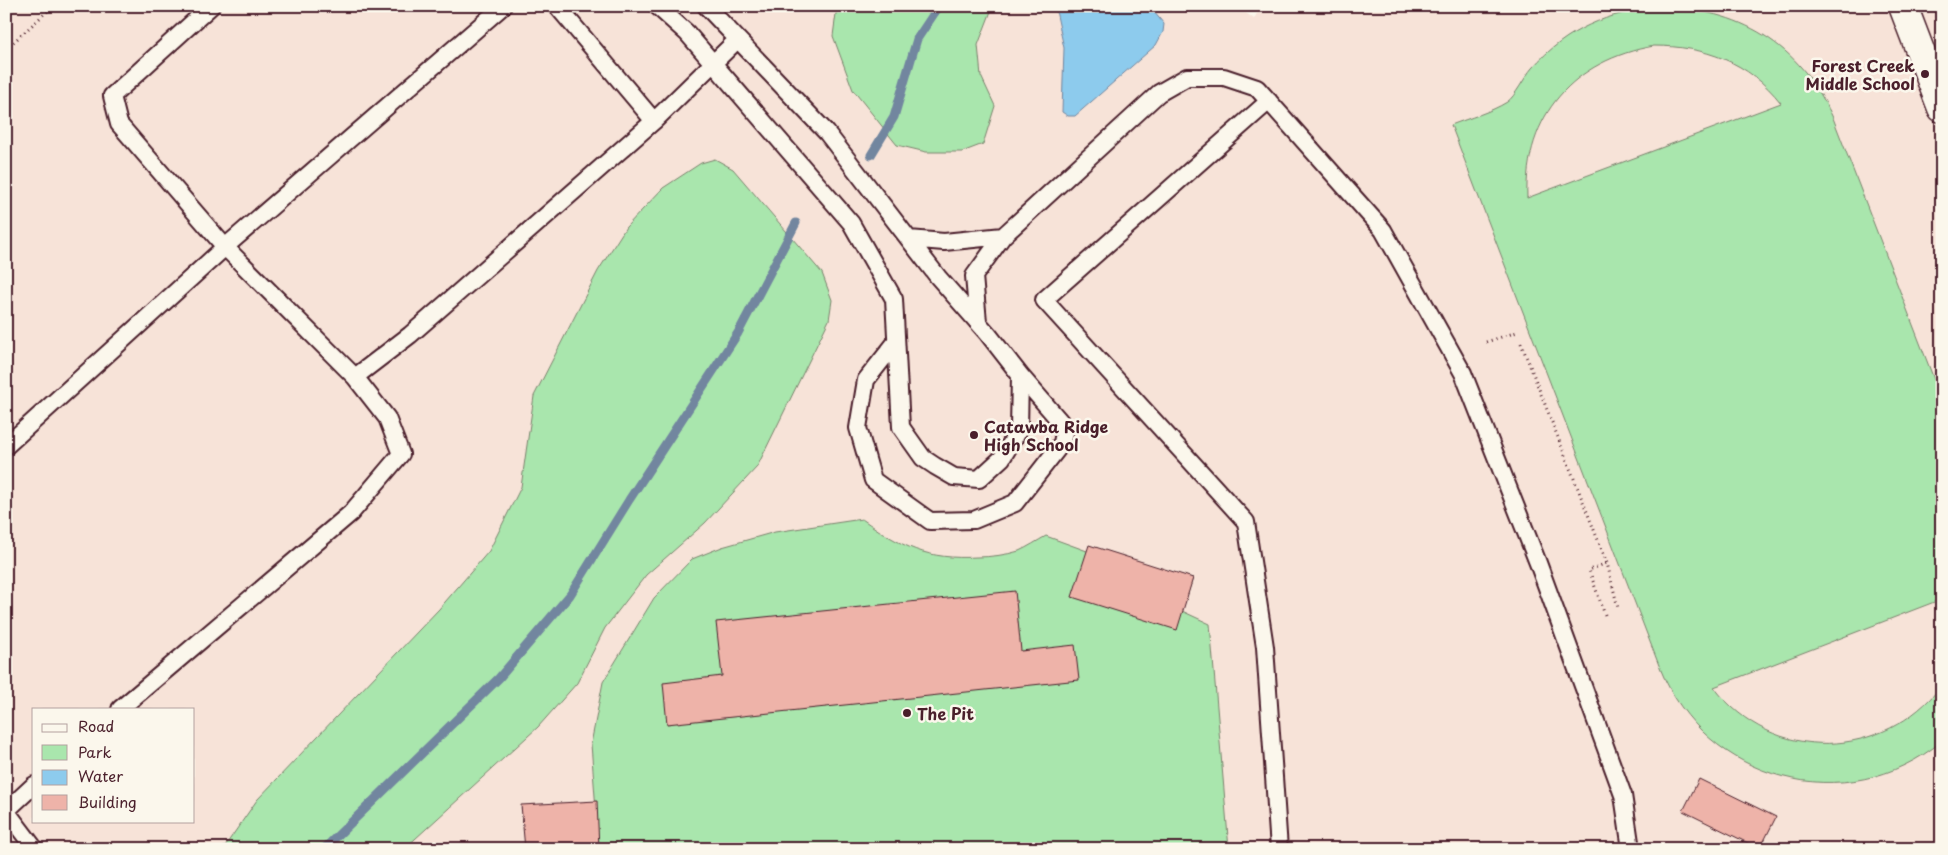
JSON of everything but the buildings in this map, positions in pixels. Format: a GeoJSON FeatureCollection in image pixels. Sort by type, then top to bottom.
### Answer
{"type":"FeatureCollection","features":[{"type":"Feature","properties":{"kind":"street"},"geometry":{"type":"LineString","coordinates":[[1903,6],[1942,108]]}},
{"type":"Feature","properties":{"kind":"lane"},"geometry":{"type":"LineString","coordinates":[[121,708],[351,514],[401,454],[387,418],[355,377],[225,247],[119,124],[112,96],[211,6]]}},
{"type":"Feature","properties":{"kind":"lane"},"geometry":{"type":"LineString","coordinates":[[6,446],[225,247],[503,6]]}},
{"type":"Feature","properties":{"kind":"lane"},"geometry":{"type":"LineString","coordinates":[[556,6],[654,121]]}},
{"type":"Feature","properties":{"kind":"lane"},"geometry":{"type":"LineString","coordinates":[[657,6],[687,34],[714,64],[851,224],[894,299],[901,427],[923,458],[954,477],[980,479],[1002,458],[1020,430],[1020,375]]}},
{"type":"Feature","properties":{"kind":"lane"},"geometry":{"type":"LineString","coordinates":[[706,6],[827,133],[938,277],[1065,427],[1062,443],[1015,503],[974,520],[930,521],[874,480],[858,428],[866,380],[896,342]]}},
{"type":"Feature","properties":{"kind":"lane"},"geometry":{"type":"LineString","coordinates":[[355,377],[410,335],[654,121],[737,40]]}},
{"type":"Feature","properties":{"kind":"lane"},"geometry":{"type":"LineString","coordinates":[[978,322],[974,276],[1003,236],[1159,93],[1187,76],[1224,78],[1258,88],[1383,230],[1463,373],[1538,563],[1623,795],[1631,849]]}},
{"type":"Feature","properties":{"kind":"lane"},"geometry":{"type":"LineString","coordinates":[[1269,101],[1044,300],[1246,522],[1265,647],[1279,849]]}},
{"type":"Feature","properties":{"kind":"lane"},"geometry":{"type":"LineString","coordinates":[[909,239],[944,242],[1003,236]]}},
{"type":"Feature","properties":{"kind":"lane"},"geometry":{"type":"LineString","coordinates":[[32,787],[7,812],[35,849]]}},
{"type":"Feature","properties":{"kind":"path"},"geometry":{"type":"LineString","coordinates":[[6,49],[53,6]]}},
{"type":"Feature","properties":{"kind":"path"},"geometry":{"type":"LineString","coordinates":[[1486,342],[1517,332]]}},
{"type":"Feature","properties":{"kind":"path"},"geometry":{"type":"LineString","coordinates":[[1521,343],[1607,563],[1618,608]]}},
{"type":"Feature","properties":{"kind":"path"},"geometry":{"type":"LineString","coordinates":[[1605,615],[1589,570],[1607,563]]}},
{"type":"Feature","properties":{"kind":"shaded area","name":"Catawba Ridge High School"},"geometry":{"type":"Polygon","coordinates":[[[6,6],[1237,6],[1254,19],[1261,6],[1942,6],[1942,849],[6,849],[6,6]]]}},
{"type":"Feature","properties":{"kind":"green space"},"geometry":{"type":"Polygon","coordinates":[[[837,6],[993,6],[978,45],[981,76],[995,106],[983,144],[962,152],[926,152],[897,145],[853,90],[833,36],[837,6]]]}},
{"type":"Feature","properties":{"kind":"green space"},"geometry":{"type":"Polygon","coordinates":[[[1659,7],[1688,9],[1741,23],[1764,35],[1784,50],[1803,69],[1819,92],[1833,118],[1942,400],[1942,599],[1714,687],[1738,712],[1766,730],[1797,740],[1828,743],[1860,739],[1890,728],[1918,710],[1942,685],[1942,741],[1904,765],[1864,779],[1823,782],[1782,776],[1744,762],[1710,738],[1681,707],[1660,668],[1451,125],[1487,112],[1507,102],[1532,68],[1560,42],[1574,33],[1605,18],[1659,7]],[[1654,46],[1625,53],[1600,64],[1578,78],[1559,96],[1545,117],[1534,141],[1528,168],[1527,198],[1781,103],[1755,77],[1740,67],[1708,53],[1654,46]]]}},
{"type":"Feature","properties":{"kind":"green space"},"geometry":{"type":"Polygon","coordinates":[[[715,159],[733,169],[822,273],[832,300],[829,320],[757,467],[705,523],[646,575],[605,628],[577,683],[538,727],[404,849],[223,849],[257,800],[439,609],[489,551],[521,487],[534,396],[598,271],[626,227],[663,188],[701,163],[715,159]]]}},
{"type":"Feature","properties":{"kind":"green space","name":"The Pit"},"geometry":{"type":"Polygon","coordinates":[[[862,519],[903,544],[929,554],[959,557],[998,556],[1019,551],[1046,536],[1087,551],[1193,578],[1182,611],[1210,624],[1229,849],[599,849],[591,744],[603,682],[654,598],[692,559],[722,547],[775,532],[862,519]]]}},
{"type":"Feature","properties":{"kind":"water"},"geometry":{"type":"Polygon","coordinates":[[[1055,6],[1149,6],[1164,24],[1163,32],[1156,45],[1075,116],[1068,116],[1062,112],[1064,48],[1055,6]]]}},
{"type":"Feature","properties":{"kind":"waterway"},"geometry":{"type":"LineString","coordinates":[[871,155],[894,117],[917,39],[939,6]]}},
{"type":"Feature","properties":{"kind":"waterway"},"geometry":{"type":"LineString","coordinates":[[324,849],[499,678],[570,595],[629,500],[738,333],[796,223]]}},
{"type":"Feature","properties":{"kind":"place","name":"Forest Creek Middle School"},"geometry":{"type":"Point","coordinates":[1925,74]}},
{"type":"Feature","properties":{"kind":"place","name":"Catawba Ridge High School"},"geometry":{"type":"Point","coordinates":[974,435]}},
{"type":"Feature","properties":{"kind":"place","name":"The Pit"},"geometry":{"type":"Point","coordinates":[907,713]}}]}
